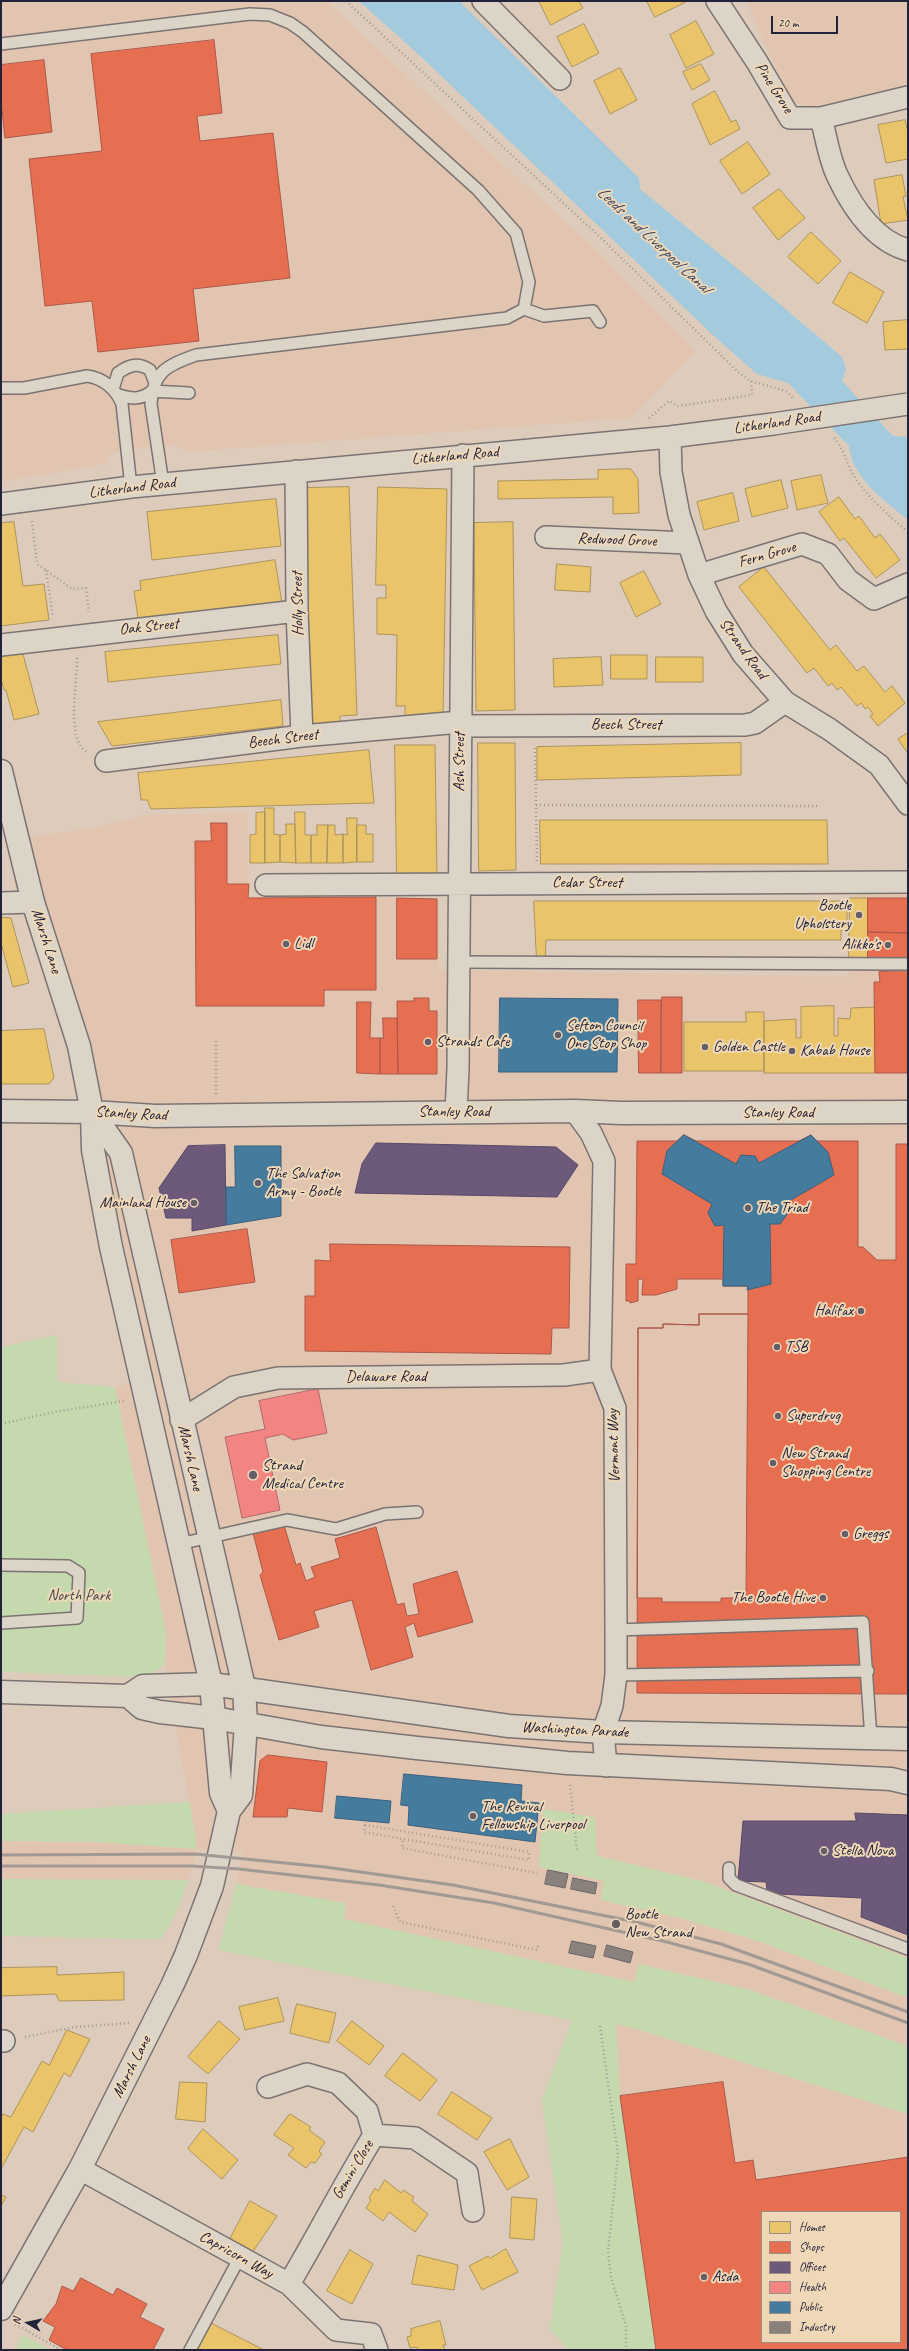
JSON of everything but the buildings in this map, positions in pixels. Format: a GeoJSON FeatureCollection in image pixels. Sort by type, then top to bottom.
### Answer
{"type":"FeatureCollection","features":[{"type":"Feature","properties":{"kind":"main road","name":"Marsh Lane"},"geometry":{"type":"LineString","coordinates":[[1,771],[34,902],[75,1030],[92,1112],[93,1150],[104,1210],[211,1684],[221,1793],[229,1811]]}},
{"type":"Feature","properties":{"kind":"main road","name":"Stanley Road"},"geometry":{"type":"LineString","coordinates":[[1,1111],[92,1112],[155,1116],[575,1111],[621,1113],[908,1112]]}},
{"type":"Feature","properties":{"kind":"main road","name":"Marsh Lane"},"geometry":{"type":"LineString","coordinates":[[4,2314],[80,2169],[155,2021],[183,1961],[212,1886],[229,1811],[241,1795],[246,1724],[244,1687],[181,1420],[121,1153],[92,1112]]}},
{"type":"Feature","properties":{"kind":"main road","name":"Washington Parade"},"geometry":{"type":"LineString","coordinates":[[908,1739],[603,1732],[509,1726],[348,1704],[244,1687],[211,1684],[143,1686],[128,1696],[142,1708],[382,1744],[606,1766],[891,1779],[908,1783]]}},
{"type":"Feature","properties":{"kind":"main road"},"geometry":{"type":"LineString","coordinates":[[1,1692],[128,1696]]}},
{"type":"Feature","properties":{"kind":"street"},"geometry":{"type":"LineString","coordinates":[[483,1],[560,79]]}},
{"type":"Feature","properties":{"kind":"street","name":"Pine Grove"},"geometry":{"type":"LineString","coordinates":[[717,1],[757,62],[790,118],[821,118],[908,97]]}},
{"type":"Feature","properties":{"kind":"street"},"geometry":{"type":"LineString","coordinates":[[821,118],[836,174],[867,225],[895,246],[908,250]]}},
{"type":"Feature","properties":{"kind":"street","name":"Litherland Road"},"geometry":{"type":"LineString","coordinates":[[1,504],[132,487],[646,437],[670,437],[774,424],[908,404]]}},
{"type":"Feature","properties":{"kind":"street","name":"Strand Road"},"geometry":{"type":"LineString","coordinates":[[670,437],[671,472],[679,515],[688,543],[699,575],[716,611],[743,654],[785,702],[829,729],[879,765],[908,804]]}},
{"type":"Feature","properties":{"kind":"street","name":"Ash Street"},"geometry":{"type":"LineString","coordinates":[[456,1112],[458,1069],[460,884],[463,455]]}},
{"type":"Feature","properties":{"kind":"street","name":"Holly Street"},"geometry":{"type":"LineString","coordinates":[[296,471],[297,611],[302,736]]}},
{"type":"Feature","properties":{"kind":"street","name":"Redwood Grove"},"geometry":{"type":"LineString","coordinates":[[546,537],[688,543]]}},
{"type":"Feature","properties":{"kind":"street","name":"Fern Grove"},"geometry":{"type":"LineString","coordinates":[[699,575],[802,544],[828,554],[848,580],[874,599],[908,584]]}},
{"type":"Feature","properties":{"kind":"street","name":"Oak Street"},"geometry":{"type":"LineString","coordinates":[[1,645],[297,611]]}},
{"type":"Feature","properties":{"kind":"street","name":"Beech Street"},"geometry":{"type":"LineString","coordinates":[[106,761],[302,736],[460,724],[745,725],[755,723],[785,702]]}},
{"type":"Feature","properties":{"kind":"street","name":"Cedar Street"},"geometry":{"type":"LineString","coordinates":[[266,885],[908,882]]}},
{"type":"Feature","properties":{"kind":"street"},"geometry":{"type":"LineString","coordinates":[[1,903],[34,902]]}},
{"type":"Feature","properties":{"kind":"street","name":"Vermont Way"},"geometry":{"type":"LineString","coordinates":[[575,1111],[591,1133],[604,1160],[600,1370],[615,1408],[616,1630],[616,1675],[612,1706],[603,1732],[606,1766]]}},
{"type":"Feature","properties":{"kind":"street","name":"Delaware Road"},"geometry":{"type":"LineString","coordinates":[[181,1420],[234,1387],[278,1378],[564,1375],[600,1370]]}},
{"type":"Feature","properties":{"kind":"street","name":"Gemini Close"},"geometry":{"type":"LineString","coordinates":[[268,2087],[306,2074],[338,2083],[367,2110],[374,2135],[343,2184],[310,2249],[289,2284]]}},
{"type":"Feature","properties":{"kind":"street"},"geometry":{"type":"LineString","coordinates":[[374,2135],[415,2138],[467,2173],[473,2211]]}},
{"type":"Feature","properties":{"kind":"street","name":"Capricorn Way"},"geometry":{"type":"LineString","coordinates":[[80,2169],[289,2284],[336,2330],[371,2334],[377,2350]]}},
{"type":"Feature","properties":{"kind":"lane"},"geometry":{"type":"LineString","coordinates":[[1,44],[250,14],[270,15],[290,23],[303,32],[478,190],[516,233],[529,282],[524,309]]}},
{"type":"Feature","properties":{"kind":"lane"},"geometry":{"type":"LineString","coordinates":[[512,264],[524,263]]}},
{"type":"Feature","properties":{"kind":"lane"},"geometry":{"type":"LineString","coordinates":[[1,388],[24,388],[87,376],[96,377],[116,392],[132,399],[145,396],[154,387],[164,369],[196,355],[507,318],[524,309],[544,316],[593,311],[600,322]]}},
{"type":"Feature","properties":{"kind":"lane"},"geometry":{"type":"LineString","coordinates":[[132,487],[122,404],[116,392],[118,373],[132,365],[139,364],[150,370],[154,387],[151,404],[163,484]]}},
{"type":"Feature","properties":{"kind":"lane"},"geometry":{"type":"LineString","coordinates":[[154,387],[189,393]]}},
{"type":"Feature","properties":{"kind":"lane"},"geometry":{"type":"LineString","coordinates":[[458,962],[908,964]]}},
{"type":"Feature","properties":{"kind":"lane"},"geometry":{"type":"LineString","coordinates":[[179,1544],[287,1520],[336,1529],[385,1514],[417,1512]]}},
{"type":"Feature","properties":{"kind":"lane"},"geometry":{"type":"LineString","coordinates":[[1,1565],[68,1566],[79,1573],[77,1618],[1,1623]]}},
{"type":"Feature","properties":{"kind":"lane"},"geometry":{"type":"LineString","coordinates":[[616,1630],[863,1622],[868,1671],[871,1739]]}},
{"type":"Feature","properties":{"kind":"lane"},"geometry":{"type":"LineString","coordinates":[[616,1675],[868,1671]]}},
{"type":"Feature","properties":{"kind":"lane"},"geometry":{"type":"LineString","coordinates":[[729,1868],[729,1878],[736,1885],[908,1949]]}},
{"type":"Feature","properties":{"kind":"lane"},"geometry":{"type":"LineString","coordinates":[[190,2350],[240,2258]]}},
{"type":"Feature","properties":{"kind":"path"},"geometry":{"type":"LineString","coordinates":[[346,1],[595,232],[738,372],[751,381],[786,391],[797,402]]}},
{"type":"Feature","properties":{"kind":"path"},"geometry":{"type":"LineString","coordinates":[[646,437],[649,415],[669,401],[678,406],[752,395],[751,381]]}},
{"type":"Feature","properties":{"kind":"path"},"geometry":{"type":"LineString","coordinates":[[829,434],[840,444],[854,476],[871,498],[908,532]]}},
{"type":"Feature","properties":{"kind":"path"},"geometry":{"type":"LineString","coordinates":[[30,501],[37,564],[72,588],[86,588],[74,636]]}},
{"type":"Feature","properties":{"kind":"path"},"geometry":{"type":"LineString","coordinates":[[46,570],[74,636],[77,668],[74,732],[81,748],[106,761]]}},
{"type":"Feature","properties":{"kind":"path"},"geometry":{"type":"LineString","coordinates":[[534,725],[538,884]]}},
{"type":"Feature","properties":{"kind":"path"},"geometry":{"type":"LineString","coordinates":[[536,805],[819,806]]}},
{"type":"Feature","properties":{"kind":"path"},"geometry":{"type":"LineString","coordinates":[[214,1115],[216,1040]]}},
{"type":"Feature","properties":{"kind":"path"},"geometry":{"type":"LineString","coordinates":[[1,1424],[54,1412],[146,1398]]}},
{"type":"Feature","properties":{"kind":"path"},"geometry":{"type":"LineString","coordinates":[[567,1763],[577,1850]]}},
{"type":"Feature","properties":{"kind":"path"},"geometry":{"type":"LineString","coordinates":[[365,1825],[529,1852],[529,1860],[364,1832],[365,1825],[366,1821]]}},
{"type":"Feature","properties":{"kind":"path"},"geometry":{"type":"LineString","coordinates":[[403,1838],[402,1848],[538,1873]]}},
{"type":"Feature","properties":{"kind":"path"},"geometry":{"type":"LineString","coordinates":[[393,1906],[400,1922],[537,1950],[538,1946]]}},
{"type":"Feature","properties":{"kind":"path"},"geometry":{"type":"LineString","coordinates":[[2,2041],[75,2027],[155,2021]]}},
{"type":"Feature","properties":{"kind":"path"},"geometry":{"type":"LineString","coordinates":[[600,2026],[618,2154],[614,2201],[608,2234],[608,2252],[611,2277],[626,2326],[626,2350]]}},
{"type":"Feature","properties":{"kind":"path"},"geometry":{"type":"LineString","coordinates":[[4,2314],[61,2350]]}},
{"type":"Feature","properties":{"kind":"shaded area"},"geometry":{"type":"Polygon","coordinates":[[[1,1],[326,1],[591,245],[696,351],[631,418],[186,452],[176,445],[111,452],[106,464],[1,482],[1,1]]]}},
{"type":"Feature","properties":{"kind":"shaded area"},"geometry":{"type":"Polygon","coordinates":[[[746,1],[908,1],[908,84],[810,108],[790,100],[746,1]]]}},
{"type":"Feature","properties":{"kind":"shaded area"},"geometry":{"type":"Polygon","coordinates":[[[247,813],[249,898],[439,898],[439,970],[849,977],[851,882],[908,882],[908,1958],[702,1881],[596,1856],[595,1817],[539,1867],[604,1881],[601,1900],[684,1919],[761,1942],[908,1998],[908,2046],[750,1990],[639,1964],[635,1982],[343,1919],[345,1903],[236,1884],[243,1852],[197,1849],[188,1880],[1,1879],[1,1841],[95,1842],[197,1848],[165,1664],[166,1633],[115,1387],[153,1378],[105,1158],[18,838],[89,829],[147,815],[247,813]]]}},
{"type":"Feature","properties":{"kind":"shaded area","name":"Asda"},"geometry":{"type":"Polygon","coordinates":[[[616,2024],[637,2029],[908,2114],[908,2350],[656,2350],[620,2096],[616,2024]]]}},
{"type":"Feature","properties":{"kind":"green space","name":"North Park"},"geometry":{"type":"Polygon","coordinates":[[[57,1335],[57,1382],[115,1387],[166,1633],[165,1664],[147,1677],[1,1672],[1,1347],[57,1335]]]}},
{"type":"Feature","properties":{"kind":"green space"},"geometry":{"type":"Polygon","coordinates":[[[190,1802],[197,1849],[95,1842],[1,1841],[1,1814],[190,1802]]]}},
{"type":"Feature","properties":{"kind":"green space"},"geometry":{"type":"Polygon","coordinates":[[[543,1809],[595,1817],[597,1856],[702,1881],[908,1958],[908,1998],[761,1942],[684,1919],[601,1900],[604,1881],[539,1867],[543,1809]]]}},
{"type":"Feature","properties":{"kind":"green space"},"geometry":{"type":"Polygon","coordinates":[[[1,1879],[188,1880],[177,1911],[161,1939],[1,1936],[1,1879]]]}},
{"type":"Feature","properties":{"kind":"green space"},"geometry":{"type":"Polygon","coordinates":[[[236,1884],[346,1903],[344,1919],[634,1982],[639,1964],[750,1990],[908,2046],[908,2114],[637,2029],[616,2024],[620,2096],[656,2350],[569,2350],[550,2329],[563,2242],[542,2101],[572,2020],[219,1950],[236,1884]]]}},
{"type":"Feature","properties":{"kind":"green space"},"geometry":{"type":"Polygon","coordinates":[[[23,2335],[50,2350],[15,2350],[23,2335]]]}},
{"type":"Feature","properties":{"kind":"water","name":"Leeds and Liverpool Canal"},"geometry":{"type":"Polygon","coordinates":[[[359,1],[459,1],[639,178],[640,189],[749,278],[842,357],[846,369],[842,381],[893,436],[908,437],[908,520],[871,488],[856,468],[851,458],[849,446],[788,383],[757,374],[716,338],[417,53],[359,1]]]}},
{"type":"Feature","properties":{"kind":"railway"},"geometry":{"type":"LineString","coordinates":[[1,1855],[195,1854],[325,1867],[453,1885],[636,1922],[721,1944],[908,2012]]}},
{"type":"Feature","properties":{"kind":"railway"},"geometry":{"type":"LineString","coordinates":[[1,1866],[192,1866],[239,1869],[379,1885],[494,1903],[667,1942],[748,1964],[908,2023]]}},
{"type":"Feature","properties":{"kind":"place","name":"Bootle Upholstery"},"geometry":{"type":"Point","coordinates":[859,915]}},
{"type":"Feature","properties":{"kind":"place","name":"Lidl"},"geometry":{"type":"Point","coordinates":[286,944]}},
{"type":"Feature","properties":{"kind":"place","name":"Alikko's"},"geometry":{"type":"Point","coordinates":[888,945]}},
{"type":"Feature","properties":{"kind":"place","name":"Sefton Council One Stop Shop"},"geometry":{"type":"Point","coordinates":[558,1035]}},
{"type":"Feature","properties":{"kind":"place","name":"Strands Cafe"},"geometry":{"type":"Point","coordinates":[428,1042]}},
{"type":"Feature","properties":{"kind":"place","name":"Golden Castle"},"geometry":{"type":"Point","coordinates":[705,1047]}},
{"type":"Feature","properties":{"kind":"place","name":"Kabab House"},"geometry":{"type":"Point","coordinates":[792,1051]}},
{"type":"Feature","properties":{"kind":"place","name":"The Salvation Army - Bootle"},"geometry":{"type":"Point","coordinates":[258,1183]}},
{"type":"Feature","properties":{"kind":"place","name":"Mainland House"},"geometry":{"type":"Point","coordinates":[194,1203]}},
{"type":"Feature","properties":{"kind":"place","name":"The Triad"},"geometry":{"type":"Point","coordinates":[748,1208]}},
{"type":"Feature","properties":{"kind":"place","name":"Halifax"},"geometry":{"type":"Point","coordinates":[861,1311]}},
{"type":"Feature","properties":{"kind":"place","name":"TSB"},"geometry":{"type":"Point","coordinates":[777,1347]}},
{"type":"Feature","properties":{"kind":"place","name":"Superdrug"},"geometry":{"type":"Point","coordinates":[778,1416]}},
{"type":"Feature","properties":{"kind":"place","name":"New Strand Shopping Centre"},"geometry":{"type":"Point","coordinates":[773,1463]}},
{"type":"Feature","properties":{"kind":"place","name":"Strand Medical Centre"},"geometry":{"type":"Point","coordinates":[253,1475]}},
{"type":"Feature","properties":{"kind":"place","name":"Greggs"},"geometry":{"type":"Point","coordinates":[845,1534]}},
{"type":"Feature","properties":{"kind":"place","name":"The Bootle Hive"},"geometry":{"type":"Point","coordinates":[823,1598]}},
{"type":"Feature","properties":{"kind":"place","name":"The Revival Fellowship Liverpool"},"geometry":{"type":"Point","coordinates":[473,1816]}},
{"type":"Feature","properties":{"kind":"place","name":"Stella Nova"},"geometry":{"type":"Point","coordinates":[824,1851]}},
{"type":"Feature","properties":{"kind":"place","name":"Bootle New Strand"},"geometry":{"type":"Point","coordinates":[616,1924]}},
{"type":"Feature","properties":{"kind":"place","name":"Asda"},"geometry":{"type":"Point","coordinates":[704,2277]}}]}
